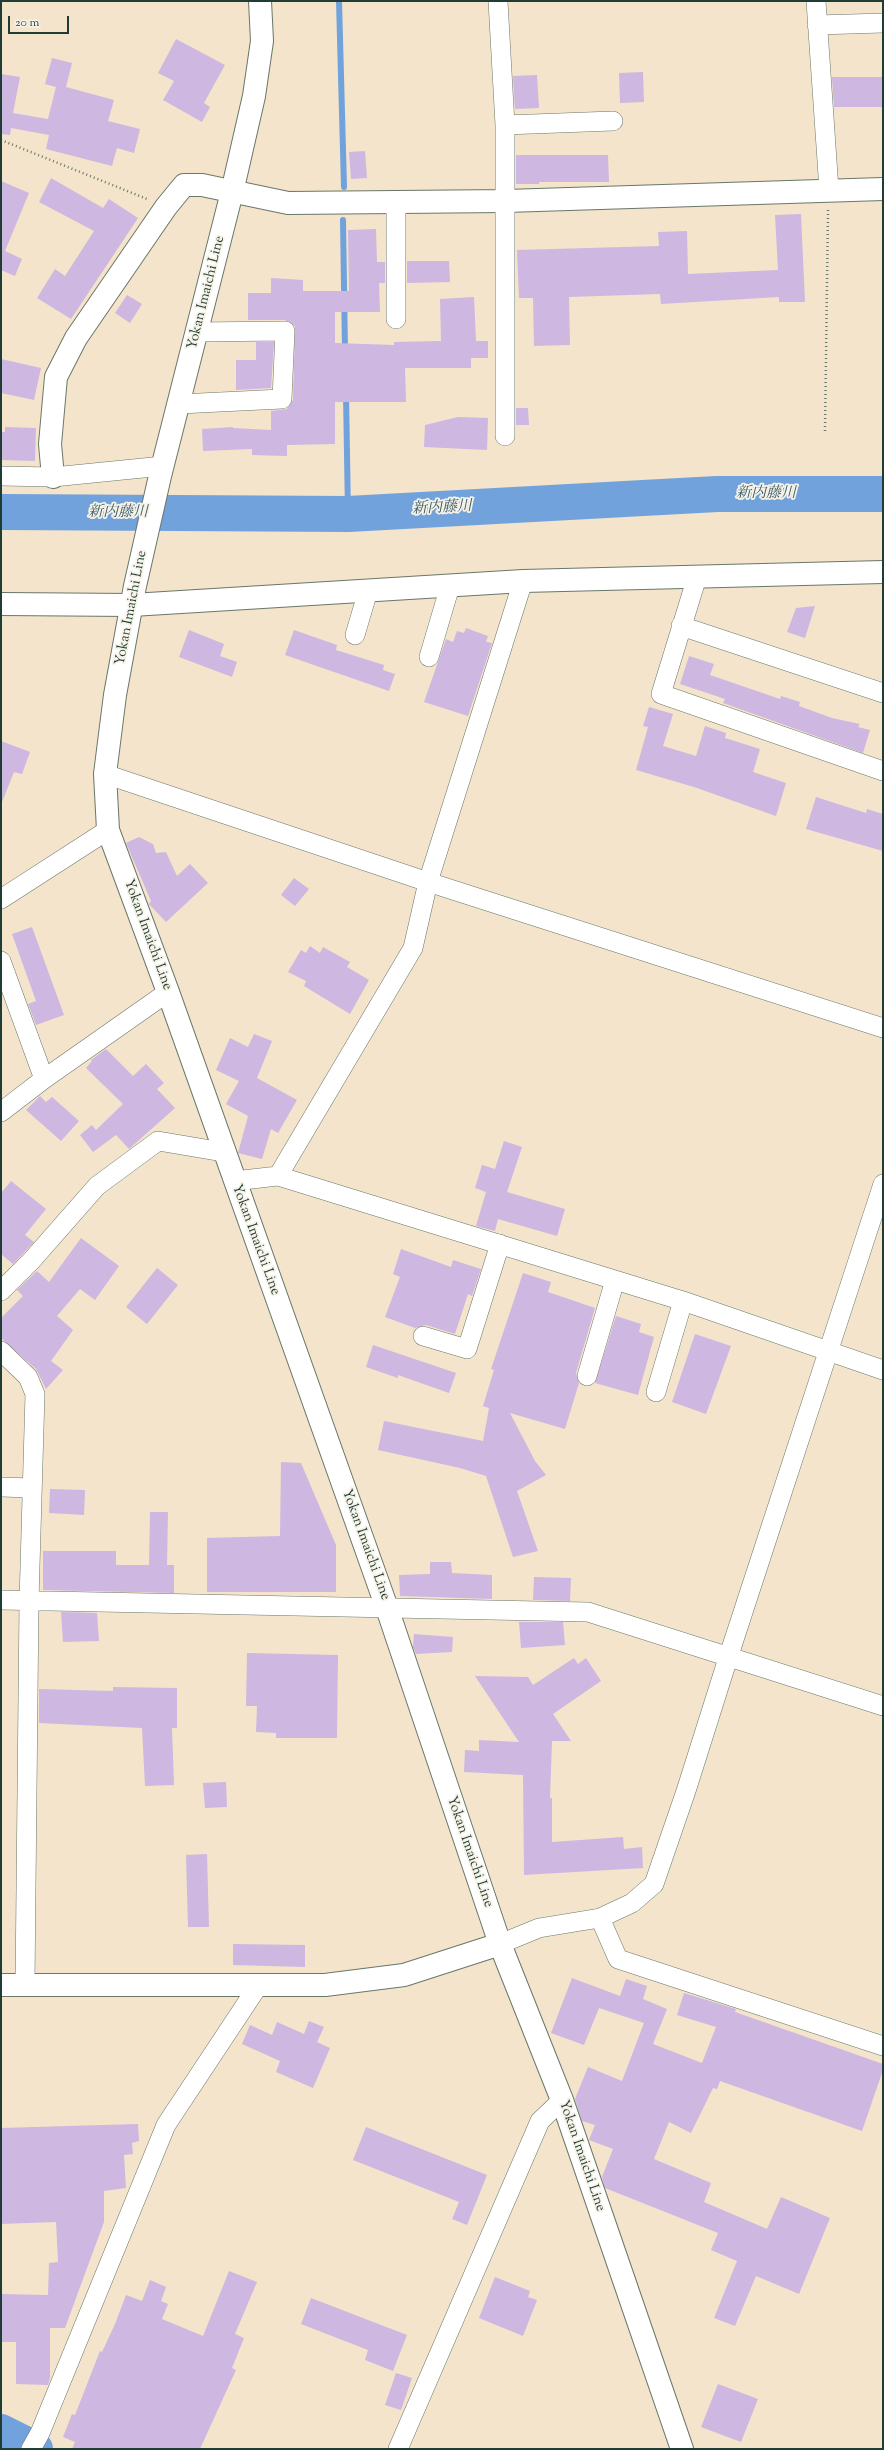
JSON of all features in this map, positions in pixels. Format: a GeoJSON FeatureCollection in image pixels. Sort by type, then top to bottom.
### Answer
{"type":"FeatureCollection","features":[{"type":"Feature","properties":{"kind":"main road","name":"Yokan Imaichi Line"},"geometry":{"type":"LineString","coordinates":[[260,1],[262,41],[254,96],[232,192],[162,471],[134,596],[115,695],[105,774],[108,830],[168,992],[223,1152],[387,1608],[500,1944],[562,2100],[682,2449]]}},
{"type":"Feature","properties":{"kind":"main road"},"geometry":{"type":"LineString","coordinates":[[53,477],[50,444],[56,377],[76,338],[166,207],[184,185],[202,185],[288,203],[506,201],[883,189]]}},
{"type":"Feature","properties":{"kind":"main road"},"geometry":{"type":"LineString","coordinates":[[1,604],[134,596],[368,591],[523,581],[883,572]]}},
{"type":"Feature","properties":{"kind":"main road"},"geometry":{"type":"LineString","coordinates":[[1,1985],[325,1985],[404,1975],[500,1944]]}},
{"type":"Feature","properties":{"kind":"street"},"geometry":{"type":"LineString","coordinates":[[498,1],[505,124],[505,436]]}},
{"type":"Feature","properties":{"kind":"street"},"geometry":{"type":"LineString","coordinates":[[816,1],[829,190]]}},
{"type":"Feature","properties":{"kind":"street"},"geometry":{"type":"LineString","coordinates":[[817,25],[883,23]]}},
{"type":"Feature","properties":{"kind":"street"},"geometry":{"type":"LineString","coordinates":[[505,124],[613,122]]}},
{"type":"Feature","properties":{"kind":"street"},"geometry":{"type":"LineString","coordinates":[[396,202],[396,319]]}},
{"type":"Feature","properties":{"kind":"street"},"geometry":{"type":"LineString","coordinates":[[179,404],[282,399],[285,331],[197,332]]}},
{"type":"Feature","properties":{"kind":"street"},"geometry":{"type":"LineString","coordinates":[[1,476],[53,477],[162,471]]}},
{"type":"Feature","properties":{"kind":"street"},"geometry":{"type":"LineString","coordinates":[[697,576],[661,694],[883,771]]}},
{"type":"Feature","properties":{"kind":"street"},"geometry":{"type":"LineString","coordinates":[[278,1176],[413,948],[428,882],[523,581]]}},
{"type":"Feature","properties":{"kind":"street"},"geometry":{"type":"LineString","coordinates":[[429,657],[450,586]]}},
{"type":"Feature","properties":{"kind":"street"},"geometry":{"type":"LineString","coordinates":[[355,635],[368,591]]}},
{"type":"Feature","properties":{"kind":"street"},"geometry":{"type":"LineString","coordinates":[[681,626],[883,693]]}},
{"type":"Feature","properties":{"kind":"street"},"geometry":{"type":"LineString","coordinates":[[105,774],[428,882],[883,1028]]}},
{"type":"Feature","properties":{"kind":"street"},"geometry":{"type":"LineString","coordinates":[[1,899],[108,830]]}},
{"type":"Feature","properties":{"kind":"street"},"geometry":{"type":"LineString","coordinates":[[1,961],[44,1079]]}},
{"type":"Feature","properties":{"kind":"street"},"geometry":{"type":"LineString","coordinates":[[1,1112],[44,1079],[168,992]]}},
{"type":"Feature","properties":{"kind":"street"},"geometry":{"type":"LineString","coordinates":[[1,1291],[32,1260],[97,1186],[158,1141],[223,1152]]}},
{"type":"Feature","properties":{"kind":"street"},"geometry":{"type":"LineString","coordinates":[[234,1181],[278,1176],[683,1301],[883,1370]]}},
{"type":"Feature","properties":{"kind":"street"},"geometry":{"type":"LineString","coordinates":[[500,1944],[539,1928],[600,1918],[632,1902],[654,1884],[686,1791],[728,1655],[883,1184]]}},
{"type":"Feature","properties":{"kind":"street"},"geometry":{"type":"LineString","coordinates":[[423,1336],[467,1349],[500,1244]]}},
{"type":"Feature","properties":{"kind":"street"},"geometry":{"type":"LineString","coordinates":[[587,1376],[615,1280]]}},
{"type":"Feature","properties":{"kind":"street"},"geometry":{"type":"LineString","coordinates":[[656,1392],[683,1301]]}},
{"type":"Feature","properties":{"kind":"street"},"geometry":{"type":"LineString","coordinates":[[1,1351],[28,1377],[35,1394],[29,1601],[25,1985]]}},
{"type":"Feature","properties":{"kind":"street"},"geometry":{"type":"LineString","coordinates":[[1,1487],[32,1488]]}},
{"type":"Feature","properties":{"kind":"street"},"geometry":{"type":"LineString","coordinates":[[1,1600],[588,1612],[728,1655],[883,1706]]}},
{"type":"Feature","properties":{"kind":"street"},"geometry":{"type":"LineString","coordinates":[[600,1918],[618,1959],[883,2046]]}},
{"type":"Feature","properties":{"kind":"street"},"geometry":{"type":"LineString","coordinates":[[31,2449],[40,2433],[166,2125],[258,1986]]}},
{"type":"Feature","properties":{"kind":"street"},"geometry":{"type":"LineString","coordinates":[[398,2449],[540,2121],[562,2100]]}},
{"type":"Feature","properties":{"kind":"path"},"geometry":{"type":"LineString","coordinates":[[1,140],[166,207]]}},
{"type":"Feature","properties":{"kind":"path"},"geometry":{"type":"LineString","coordinates":[[825,432],[829,190]]}},
{"type":"Feature","properties":{"kind":"building"},"geometry":{"type":"Polygon","coordinates":[[[176,39],[225,65],[204,103],[210,107],[202,122],[163,100],[174,81],[158,73],[176,39]]]}},
{"type":"Feature","properties":{"kind":"building"},"geometry":{"type":"Polygon","coordinates":[[[52,58],[72,63],[66,87],[114,100],[108,121],[140,129],[134,153],[117,148],[112,166],[46,149],[49,135],[11,128],[10,135],[1,134],[1,74],[20,77],[13,113],[48,119],[56,87],[45,84],[52,58]]]}},
{"type":"Feature","properties":{"kind":"building"},"geometry":{"type":"Polygon","coordinates":[[[643,72],[644,102],[620,103],[619,73],[643,72]]]}},
{"type":"Feature","properties":{"kind":"building"},"geometry":{"type":"Polygon","coordinates":[[[537,75],[539,108],[515,109],[513,76],[537,75]]]}},
{"type":"Feature","properties":{"kind":"building"},"geometry":{"type":"Polygon","coordinates":[[[832,77],[883,77],[883,107],[834,107],[832,77]]]}},
{"type":"Feature","properties":{"kind":"building"},"geometry":{"type":"Polygon","coordinates":[[[365,151],[367,178],[351,179],[349,152],[365,151]]]}},
{"type":"Feature","properties":{"kind":"building"},"geometry":{"type":"Polygon","coordinates":[[[516,155],[608,155],[609,182],[539,182],[539,184],[516,184],[516,155]]]}},
{"type":"Feature","properties":{"kind":"building"},"geometry":{"type":"Polygon","coordinates":[[[51,178],[103,208],[109,199],[138,218],[71,319],[37,298],[55,269],[65,276],[94,231],[39,202],[51,178]]]}},
{"type":"Feature","properties":{"kind":"building"},"geometry":{"type":"Polygon","coordinates":[[[1,181],[29,193],[5,251],[22,259],[15,276],[1,270],[1,181]]]}},
{"type":"Feature","properties":{"kind":"building"},"geometry":{"type":"Polygon","coordinates":[[[801,214],[805,302],[779,302],[779,297],[661,304],[660,294],[569,297],[570,345],[534,346],[533,298],[519,298],[517,250],[659,246],[658,232],[687,231],[688,274],[778,270],[775,215],[801,214]]]}},
{"type":"Feature","properties":{"kind":"building"},"geometry":{"type":"Polygon","coordinates":[[[376,229],[377,262],[385,262],[385,283],[379,283],[380,312],[335,312],[335,343],[394,345],[394,342],[441,341],[440,299],[474,297],[476,341],[488,341],[488,358],[471,358],[471,368],[405,368],[406,402],[335,402],[335,444],[287,445],[287,456],[252,455],[252,449],[203,451],[202,429],[233,427],[271,430],[271,411],[287,409],[293,400],[295,326],[285,320],[248,320],[248,293],[271,293],[271,278],[303,280],[303,291],[349,291],[348,230],[376,229]]]}},
{"type":"Feature","properties":{"kind":"building"},"geometry":{"type":"Polygon","coordinates":[[[407,261],[449,261],[450,282],[407,283],[407,261]]]}},
{"type":"Feature","properties":{"kind":"building"},"geometry":{"type":"Polygon","coordinates":[[[127,295],[142,304],[130,323],[115,313],[127,295]]]}},
{"type":"Feature","properties":{"kind":"building"},"geometry":{"type":"Polygon","coordinates":[[[256,342],[274,342],[271,388],[236,390],[236,360],[256,360],[256,342]]]}},
{"type":"Feature","properties":{"kind":"building"},"geometry":{"type":"Polygon","coordinates":[[[1,359],[41,368],[34,400],[1,393],[1,359]]]}},
{"type":"Feature","properties":{"kind":"building"},"geometry":{"type":"Polygon","coordinates":[[[516,408],[528,408],[529,425],[516,425],[516,408]]]}},
{"type":"Feature","properties":{"kind":"building"},"geometry":{"type":"Polygon","coordinates":[[[458,417],[488,418],[487,450],[424,447],[425,425],[458,417]]]}},
{"type":"Feature","properties":{"kind":"building"},"geometry":{"type":"Polygon","coordinates":[[[5,427],[36,428],[35,461],[1,460],[1,432],[5,432],[5,427]]]}},
{"type":"Feature","properties":{"kind":"building"},"geometry":{"type":"Polygon","coordinates":[[[815,606],[805,638],[787,632],[796,608],[815,606]]]}},
{"type":"Feature","properties":{"kind":"building"},"geometry":{"type":"Polygon","coordinates":[[[466,628],[488,636],[486,642],[492,643],[468,716],[424,702],[446,639],[453,642],[457,631],[464,633],[466,628]]]}},
{"type":"Feature","properties":{"kind":"building"},"geometry":{"type":"Polygon","coordinates":[[[189,630],[224,644],[220,656],[237,662],[232,677],[179,657],[189,630]]]}},
{"type":"Feature","properties":{"kind":"building"},"geometry":{"type":"Polygon","coordinates":[[[294,630],[337,645],[336,650],[384,665],[383,670],[395,674],[389,691],[285,655],[294,630]]]}},
{"type":"Feature","properties":{"kind":"building"},"geometry":{"type":"Polygon","coordinates":[[[689,656],[714,664],[710,675],[780,699],[781,696],[800,702],[799,706],[832,718],[860,724],[858,727],[870,730],[863,753],[723,703],[725,699],[680,684],[689,656]]]}},
{"type":"Feature","properties":{"kind":"building"},"geometry":{"type":"Polygon","coordinates":[[[649,707],[673,714],[663,746],[696,756],[705,726],[726,733],[725,738],[760,749],[753,772],[786,783],[776,816],[694,787],[636,770],[648,727],[643,726],[649,707]]]}},
{"type":"Feature","properties":{"kind":"building"},"geometry":{"type":"Polygon","coordinates":[[[1,741],[30,752],[22,774],[14,772],[2,802],[1,741]]]}},
{"type":"Feature","properties":{"kind":"building"},"geometry":{"type":"Polygon","coordinates":[[[816,797],[866,813],[867,809],[883,814],[883,851],[806,829],[816,797]]]}},
{"type":"Feature","properties":{"kind":"building"},"geometry":{"type":"Polygon","coordinates":[[[139,837],[153,844],[156,853],[166,852],[177,876],[190,864],[208,883],[166,922],[149,904],[151,901],[126,843],[139,837]]]}},
{"type":"Feature","properties":{"kind":"building"},"geometry":{"type":"Polygon","coordinates":[[[294,878],[309,889],[295,906],[281,895],[294,878]]]}},
{"type":"Feature","properties":{"kind":"building"},"geometry":{"type":"Polygon","coordinates":[[[32,927],[64,1015],[36,1025],[28,1004],[36,1001],[12,934],[32,927]]]}},
{"type":"Feature","properties":{"kind":"building"},"geometry":{"type":"Polygon","coordinates":[[[310,946],[320,953],[323,947],[350,962],[347,967],[369,980],[350,1014],[304,986],[306,981],[288,972],[301,950],[306,953],[310,946]]]}},
{"type":"Feature","properties":{"kind":"building"},"geometry":{"type":"Polygon","coordinates":[[[254,1034],[272,1041],[257,1078],[297,1100],[278,1133],[271,1129],[262,1159],[238,1153],[248,1116],[226,1104],[239,1081],[216,1070],[230,1038],[248,1047],[254,1034]]]}},
{"type":"Feature","properties":{"kind":"building"},"geometry":{"type":"Polygon","coordinates":[[[106,1049],[133,1076],[146,1064],[164,1083],[157,1089],[175,1108],[129,1149],[116,1135],[93,1152],[80,1135],[92,1125],[96,1130],[123,1104],[86,1068],[92,1061],[91,1060],[106,1049]]]}},
{"type":"Feature","properties":{"kind":"building"},"geometry":{"type":"Polygon","coordinates":[[[40,1096],[46,1102],[52,1097],[79,1121],[61,1141],[26,1110],[40,1096]]]}},
{"type":"Feature","properties":{"kind":"building"},"geometry":{"type":"Polygon","coordinates":[[[504,1141],[522,1147],[507,1192],[565,1209],[557,1236],[498,1219],[495,1231],[476,1226],[486,1192],[475,1188],[482,1165],[495,1169],[504,1141]]]}},
{"type":"Feature","properties":{"kind":"building"},"geometry":{"type":"Polygon","coordinates":[[[11,1181],[46,1209],[25,1235],[34,1242],[13,1264],[1,1254],[1,1193],[11,1181]]]}},
{"type":"Feature","properties":{"kind":"building"},"geometry":{"type":"Polygon","coordinates":[[[81,1238],[119,1266],[95,1300],[80,1289],[57,1316],[73,1330],[51,1361],[63,1370],[46,1389],[36,1369],[1,1338],[1,1318],[23,1296],[17,1290],[37,1271],[49,1282],[81,1238]]]}},
{"type":"Feature","properties":{"kind":"building"},"geometry":{"type":"Polygon","coordinates":[[[401,1249],[451,1267],[453,1260],[481,1269],[472,1296],[468,1294],[455,1334],[426,1325],[415,1328],[385,1317],[400,1277],[393,1274],[401,1249]]]}},
{"type":"Feature","properties":{"kind":"building"},"geometry":{"type":"Polygon","coordinates":[[[157,1268],[178,1285],[147,1324],[126,1307],[157,1268]]]}},
{"type":"Feature","properties":{"kind":"building"},"geometry":{"type":"Polygon","coordinates":[[[523,1273],[551,1282],[548,1292],[595,1308],[576,1373],[579,1383],[565,1429],[510,1413],[535,1461],[546,1475],[517,1491],[538,1551],[513,1557],[486,1476],[460,1468],[378,1450],[384,1421],[483,1441],[489,1408],[483,1406],[494,1370],[491,1369],[523,1273]]]}},
{"type":"Feature","properties":{"kind":"building"},"geometry":{"type":"Polygon","coordinates":[[[616,1316],[641,1324],[639,1332],[654,1337],[638,1395],[595,1383],[616,1316]]]}},
{"type":"Feature","properties":{"kind":"building"},"geometry":{"type":"Polygon","coordinates":[[[695,1334],[731,1346],[706,1414],[672,1402],[695,1334]]]}},
{"type":"Feature","properties":{"kind":"building"},"geometry":{"type":"Polygon","coordinates":[[[373,1345],[456,1373],[449,1393],[398,1375],[398,1378],[366,1367],[373,1345]]]}},
{"type":"Feature","properties":{"kind":"building"},"geometry":{"type":"Polygon","coordinates":[[[281,1462],[301,1463],[336,1545],[336,1592],[207,1592],[207,1538],[280,1536],[281,1462]]]}},
{"type":"Feature","properties":{"kind":"building"},"geometry":{"type":"Polygon","coordinates":[[[50,1489],[85,1490],[84,1515],[49,1513],[50,1489]]]}},
{"type":"Feature","properties":{"kind":"building"},"geometry":{"type":"Polygon","coordinates":[[[150,1512],[168,1512],[167,1565],[174,1565],[174,1593],[43,1590],[43,1551],[116,1551],[116,1565],[149,1565],[150,1512]]]}},
{"type":"Feature","properties":{"kind":"building"},"geometry":{"type":"Polygon","coordinates":[[[430,1562],[451,1562],[452,1573],[492,1575],[492,1599],[400,1596],[399,1575],[430,1574],[430,1562]]]}},
{"type":"Feature","properties":{"kind":"building"},"geometry":{"type":"Polygon","coordinates":[[[534,1577],[571,1578],[570,1601],[533,1600],[534,1577]]]}},
{"type":"Feature","properties":{"kind":"building"},"geometry":{"type":"Polygon","coordinates":[[[61,1612],[97,1613],[99,1641],[63,1642],[61,1612]]]}},
{"type":"Feature","properties":{"kind":"building"},"geometry":{"type":"Polygon","coordinates":[[[519,1622],[563,1622],[565,1645],[521,1648],[519,1622]]]}},
{"type":"Feature","properties":{"kind":"building"},"geometry":{"type":"Polygon","coordinates":[[[414,1634],[453,1637],[452,1652],[416,1654],[413,1647],[414,1634]]]}},
{"type":"Feature","properties":{"kind":"building"},"geometry":{"type":"Polygon","coordinates":[[[247,1653],[338,1655],[337,1738],[276,1738],[276,1733],[256,1732],[257,1706],[246,1706],[247,1653]]]}},
{"type":"Feature","properties":{"kind":"building"},"geometry":{"type":"Polygon","coordinates":[[[574,1658],[578,1664],[586,1658],[601,1681],[553,1714],[571,1741],[552,1741],[550,1798],[552,1798],[552,1842],[623,1837],[624,1849],[642,1847],[643,1868],[524,1875],[523,1775],[464,1772],[465,1750],[479,1751],[479,1740],[519,1742],[475,1676],[528,1677],[533,1685],[574,1658]]]}},
{"type":"Feature","properties":{"kind":"building"},"geometry":{"type":"Polygon","coordinates":[[[113,1687],[177,1688],[177,1728],[172,1728],[174,1785],[145,1786],[142,1728],[39,1723],[39,1689],[113,1691],[113,1687]]]}},
{"type":"Feature","properties":{"kind":"building"},"geometry":{"type":"Polygon","coordinates":[[[226,1782],[227,1807],[205,1808],[203,1783],[226,1782]]]}},
{"type":"Feature","properties":{"kind":"building"},"geometry":{"type":"Polygon","coordinates":[[[207,1854],[209,1927],[188,1927],[186,1855],[207,1854]]]}},
{"type":"Feature","properties":{"kind":"building"},"geometry":{"type":"Polygon","coordinates":[[[233,1944],[305,1945],[305,1967],[233,1965],[233,1944]]]}},
{"type":"Feature","properties":{"kind":"building"},"geometry":{"type":"Polygon","coordinates":[[[572,1978],[620,1996],[626,1979],[647,1986],[643,1999],[667,2009],[653,2044],[702,2063],[716,2027],[677,2015],[684,1993],[736,2009],[735,2012],[883,2064],[883,2070],[862,2131],[720,2081],[717,2089],[713,2088],[691,2133],[669,2122],[654,2159],[711,2183],[704,2202],[767,2229],[781,2197],[830,2218],[799,2294],[756,2276],[735,2326],[714,2318],[737,2261],[711,2250],[718,2233],[605,2188],[602,2177],[613,2149],[589,2140],[595,2125],[582,2121],[575,2099],[588,2067],[622,2081],[644,2023],[599,2008],[584,2045],[551,2033],[572,1978]]]}},
{"type":"Feature","properties":{"kind":"building"},"geometry":{"type":"Polygon","coordinates":[[[309,2021],[324,2027],[317,2042],[330,2048],[313,2088],[276,2072],[280,2061],[242,2044],[250,2025],[272,2035],[277,2022],[304,2034],[309,2021]]]}},
{"type":"Feature","properties":{"kind":"building"},"geometry":{"type":"Polygon","coordinates":[[[138,2124],[139,2141],[132,2143],[133,2154],[124,2155],[126,2188],[104,2191],[104,2222],[65,2328],[50,2328],[50,2378],[48,2385],[16,2384],[16,2342],[1,2342],[1,2294],[48,2295],[49,2263],[58,2262],[56,2222],[1,2224],[1,2128],[138,2124]]]}},
{"type":"Feature","properties":{"kind":"building"},"geometry":{"type":"Polygon","coordinates":[[[366,2127],[487,2175],[467,2225],[452,2219],[459,2202],[353,2160],[366,2127]]]}},
{"type":"Feature","properties":{"kind":"building"},"geometry":{"type":"Polygon","coordinates":[[[229,2271],[257,2282],[235,2334],[244,2338],[232,2368],[236,2370],[200,2449],[72,2449],[75,2442],[63,2437],[72,2414],[75,2415],[100,2351],[102,2352],[126,2295],[142,2301],[150,2280],[166,2287],[161,2301],[168,2304],[162,2319],[203,2336],[229,2271]]]}},
{"type":"Feature","properties":{"kind":"building"},"geometry":{"type":"Polygon","coordinates":[[[495,2277],[530,2291],[528,2297],[537,2300],[523,2336],[479,2318],[495,2277]]]}},
{"type":"Feature","properties":{"kind":"building"},"geometry":{"type":"Polygon","coordinates":[[[311,2298],[407,2335],[393,2371],[365,2360],[368,2350],[301,2324],[311,2298]]]}},
{"type":"Feature","properties":{"kind":"building"},"geometry":{"type":"Polygon","coordinates":[[[396,2373],[412,2378],[401,2410],[385,2405],[396,2373]]]}},
{"type":"Feature","properties":{"kind":"building"},"geometry":{"type":"Polygon","coordinates":[[[718,2384],[758,2399],[741,2442],[701,2427],[718,2384]]]}},
{"type":"Feature","properties":{"kind":"waterway"},"geometry":{"type":"LineString","coordinates":[[339,1],[344,187]]}},
{"type":"Feature","properties":{"kind":"waterway"},"geometry":{"type":"LineString","coordinates":[[343,220],[345,351]]}},
{"type":"Feature","properties":{"kind":"waterway"},"geometry":{"type":"LineString","coordinates":[[346,394],[348,514]]}},
{"type":"Feature","properties":{"kind":"waterway","name":"新内藤川"},"geometry":{"type":"LineString","coordinates":[[1,512],[348,514],[717,494],[883,494]]}},
{"type":"Feature","properties":{"kind":"waterway"},"geometry":{"type":"LineString","coordinates":[[1,2432],[35,2449]]}}]}
